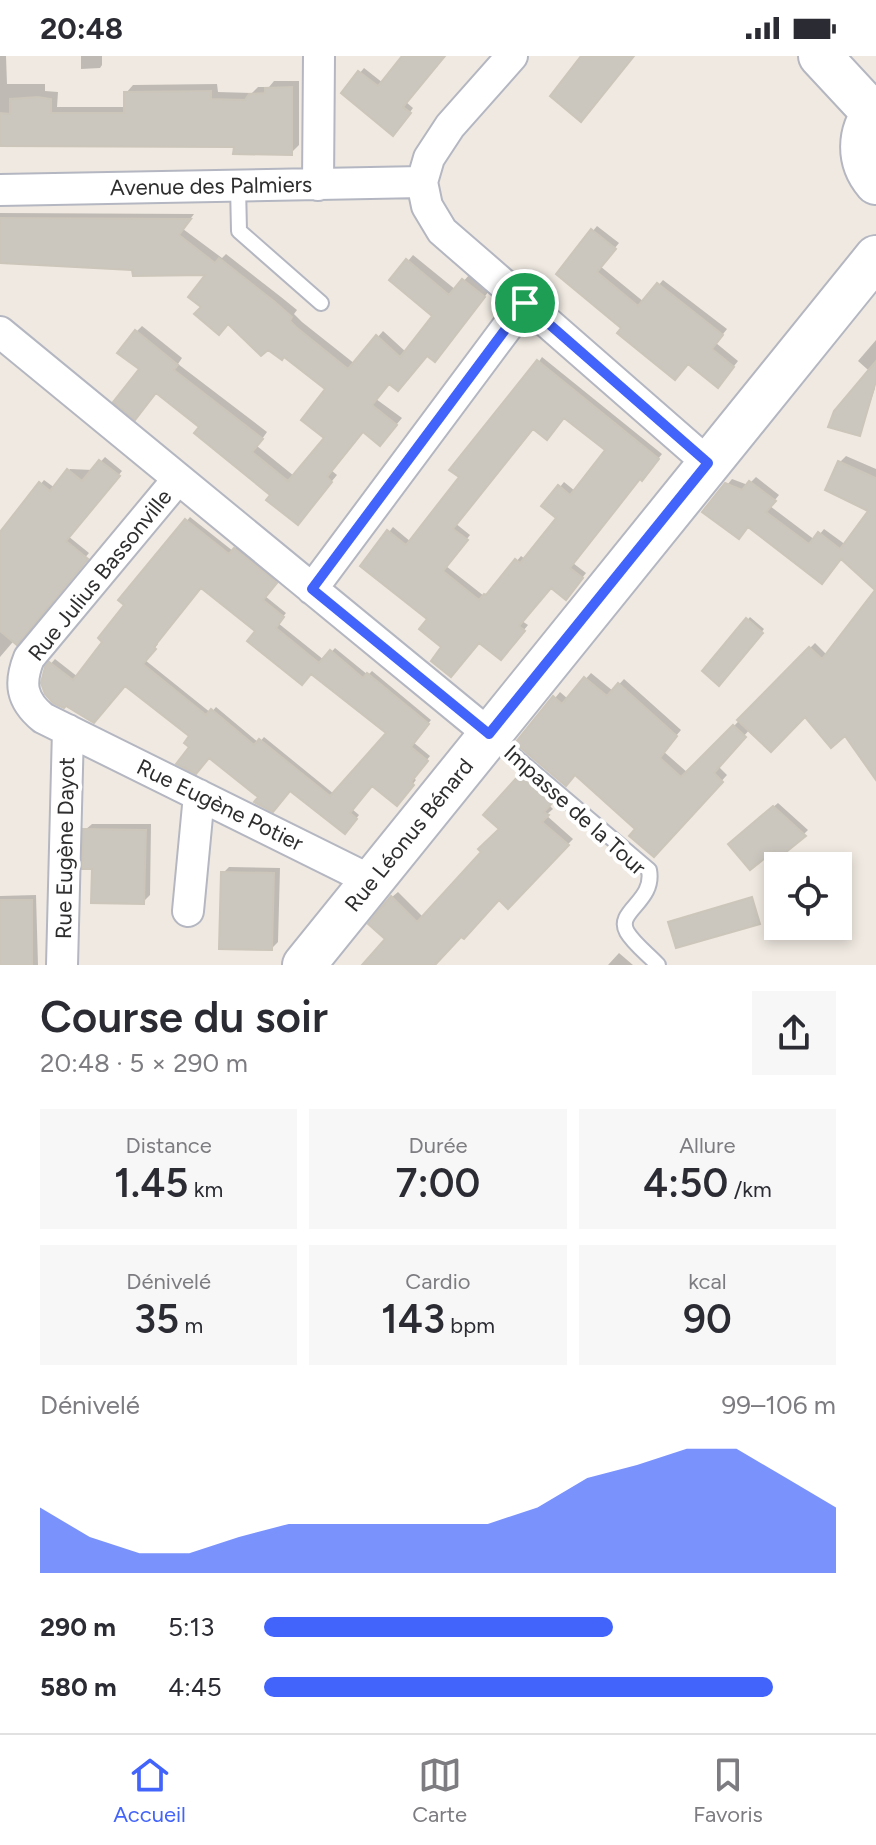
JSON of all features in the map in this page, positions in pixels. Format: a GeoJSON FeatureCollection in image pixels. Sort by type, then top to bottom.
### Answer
{"type":"FeatureCollection","features":[{"type":"Feature","properties":{"kind":"street"},"geometry":{"type":"LineString","coordinates":[[318,185],[319,56]]}},
{"type":"Feature","properties":{"kind":"street"},"geometry":{"type":"LineString","coordinates":[[512,56],[450,126],[429,158],[422,182],[427,206],[442,231],[708,463]]}},
{"type":"Feature","properties":{"kind":"street"},"geometry":{"type":"LineString","coordinates":[[820,56],[874,112],[861,144],[863,161],[876,183]]}},
{"type":"Feature","properties":{"kind":"street","name":"Avenue des Palmiers"},"geometry":{"type":"LineString","coordinates":[[0,190],[422,182]]}},
{"type":"Feature","properties":{"kind":"street","name":"Rue Léonus Bénard"},"geometry":{"type":"LineString","coordinates":[[304,965],[876,257]]}},
{"type":"Feature","properties":{"kind":"street"},"geometry":{"type":"LineString","coordinates":[[312,589],[525,303]]}},
{"type":"Feature","properties":{"kind":"street"},"geometry":{"type":"LineString","coordinates":[[0,332],[178,479]]}},
{"type":"Feature","properties":{"kind":"street","name":"Rue Julius Bassonville"},"geometry":{"type":"LineString","coordinates":[[68,730],[43,718],[31,708],[22,693],[22,675],[29,658],[178,479],[489,734]]}},
{"type":"Feature","properties":{"kind":"street","name":"Rue Eugène Potier"},"geometry":{"type":"LineString","coordinates":[[68,730],[372,881]]}},
{"type":"Feature","properties":{"kind":"street","name":"Rue Eugène Dayot"},"geometry":{"type":"LineString","coordinates":[[62,965],[68,730]]}},
{"type":"Feature","properties":{"kind":"street"},"geometry":{"type":"LineString","coordinates":[[188,911],[199,795]]}},
{"type":"Feature","properties":{"kind":"lane"},"geometry":{"type":"LineString","coordinates":[[238,186],[239,231],[321,303]]}},
{"type":"Feature","properties":{"kind":"lane","name":"Impasse de la Tour"},"geometry":{"type":"LineString","coordinates":[[489,734],[649,870],[651,881],[648,891],[627,915],[624,924],[628,934],[658,965]]}},
{"type":"Feature","properties":{"kind":"building"},"geometry":{"type":"Polygon","coordinates":[[[402,56],[445,56],[403,107],[411,113],[393,136],[341,93],[358,71],[378,86],[402,56]]]}},
{"type":"Feature","properties":{"kind":"building"},"geometry":{"type":"Polygon","coordinates":[[[581,56],[634,56],[581,122],[550,96],[581,56]]]}},
{"type":"Feature","properties":{"kind":"building"},"geometry":{"type":"Polygon","coordinates":[[[292,87],[292,155],[233,154],[234,147],[0,146],[0,113],[10,114],[10,99],[51,99],[51,113],[124,113],[124,92],[211,91],[211,99],[245,100],[249,94],[265,93],[265,88],[292,87]]]}},
{"type":"Feature","properties":{"kind":"building"},"geometry":{"type":"Polygon","coordinates":[[[0,218],[191,219],[179,235],[215,263],[219,258],[275,302],[292,317],[290,321],[296,327],[348,369],[376,335],[400,357],[432,316],[389,280],[406,259],[449,295],[462,279],[485,297],[435,362],[427,356],[398,391],[389,384],[372,405],[397,425],[380,446],[363,432],[327,477],[332,482],[298,525],[266,500],[270,495],[194,433],[199,427],[156,393],[135,420],[113,402],[139,369],[117,353],[135,330],[178,365],[174,370],[263,439],[252,452],[288,481],[324,438],[301,420],[325,389],[284,357],[282,360],[268,350],[261,356],[228,324],[219,335],[194,314],[201,307],[188,297],[205,275],[133,276],[132,270],[0,263],[0,218]]]}},
{"type":"Feature","properties":{"kind":"building"},"geometry":{"type":"Polygon","coordinates":[[[591,229],[616,249],[597,272],[638,306],[657,283],[723,335],[712,349],[734,367],[718,388],[688,364],[675,380],[617,333],[621,328],[556,274],[591,229]]]}},
{"type":"Feature","properties":{"kind":"building"},"geometry":{"type":"Polygon","coordinates":[[[537,360],[659,459],[570,568],[583,578],[566,600],[551,588],[519,626],[525,631],[501,660],[479,643],[451,677],[431,661],[441,647],[419,629],[427,619],[360,566],[387,530],[406,545],[459,477],[449,470],[537,360]],[[564,418],[547,440],[533,429],[453,529],[468,540],[443,571],[479,600],[486,595],[515,559],[520,563],[556,518],[541,506],[558,485],[570,495],[605,450],[564,418]]]}},
{"type":"Feature","properties":{"kind":"building"},"geometry":{"type":"Polygon","coordinates":[[[876,361],[876,381],[860,436],[828,427],[834,411],[876,361]]]}},
{"type":"Feature","properties":{"kind":"building"},"geometry":{"type":"Polygon","coordinates":[[[99,460],[120,476],[66,541],[88,559],[17,645],[0,631],[0,532],[39,482],[50,491],[67,469],[82,481],[99,460]]]}},
{"type":"Feature","properties":{"kind":"building"},"geometry":{"type":"Polygon","coordinates":[[[838,461],[876,478],[876,780],[845,736],[831,748],[805,717],[771,752],[737,720],[809,647],[822,659],[875,590],[841,559],[822,584],[748,527],[739,539],[702,512],[725,483],[742,490],[749,481],[776,501],[766,512],[809,544],[818,532],[840,549],[868,511],[825,490],[838,461]]]}},
{"type":"Feature","properties":{"kind":"building"},"geometry":{"type":"Polygon","coordinates":[[[185,519],[229,554],[234,548],[277,583],[263,600],[284,617],[276,628],[319,663],[330,650],[363,678],[367,673],[429,724],[411,747],[428,761],[397,806],[372,786],[350,813],[357,819],[345,834],[290,791],[273,812],[254,802],[258,797],[209,758],[196,774],[176,764],[189,747],[184,743],[189,736],[125,686],[94,723],[66,706],[53,703],[41,683],[45,667],[49,662],[73,680],[102,642],[98,638],[124,605],[118,600],[185,519]],[[201,588],[143,664],[206,715],[211,709],[254,745],[259,739],[330,796],[386,733],[311,674],[302,685],[247,641],[255,631],[201,588]]]}},
{"type":"Feature","properties":{"kind":"building"},"geometry":{"type":"Polygon","coordinates":[[[746,618],[763,633],[719,686],[702,671],[746,618]]]}},
{"type":"Feature","properties":{"kind":"building"},"geometry":{"type":"Polygon","coordinates":[[[584,677],[607,696],[618,683],[677,736],[660,758],[681,777],[733,725],[746,737],[714,773],[723,782],[654,857],[629,836],[635,829],[575,775],[566,786],[515,743],[553,696],[562,704],[584,677]]]}},
{"type":"Feature","properties":{"kind":"building"},"geometry":{"type":"Polygon","coordinates":[[[520,774],[553,802],[544,812],[549,815],[542,822],[569,845],[508,909],[499,900],[464,939],[461,937],[435,965],[362,965],[385,939],[368,924],[379,910],[391,896],[417,922],[481,852],[478,849],[499,829],[483,815],[520,774]]]}},
{"type":"Feature","properties":{"kind":"building"},"geometry":{"type":"Polygon","coordinates":[[[773,806],[806,836],[786,852],[764,852],[764,859],[750,870],[728,844],[773,806]]]}},
{"type":"Feature","properties":{"kind":"building"},"geometry":{"type":"Polygon","coordinates":[[[83,829],[146,830],[144,904],[91,903],[92,869],[82,869],[83,829]]]}},
{"type":"Feature","properties":{"kind":"building"},"geometry":{"type":"Polygon","coordinates":[[[221,872],[274,873],[272,950],[219,949],[221,872]]]}},
{"type":"Feature","properties":{"kind":"building"},"geometry":{"type":"Polygon","coordinates":[[[752,897],[760,924],[676,948],[668,922],[752,897]]]}},
{"type":"Feature","properties":{"kind":"building"},"geometry":{"type":"Polygon","coordinates":[[[0,900],[32,900],[32,965],[0,965],[0,900]]]}},
{"type":"Feature","properties":{"kind":"route"},"geometry":{"type":"LineString","coordinates":[[525,303],[708,463],[489,734],[312,589],[525,303]]}}]}
